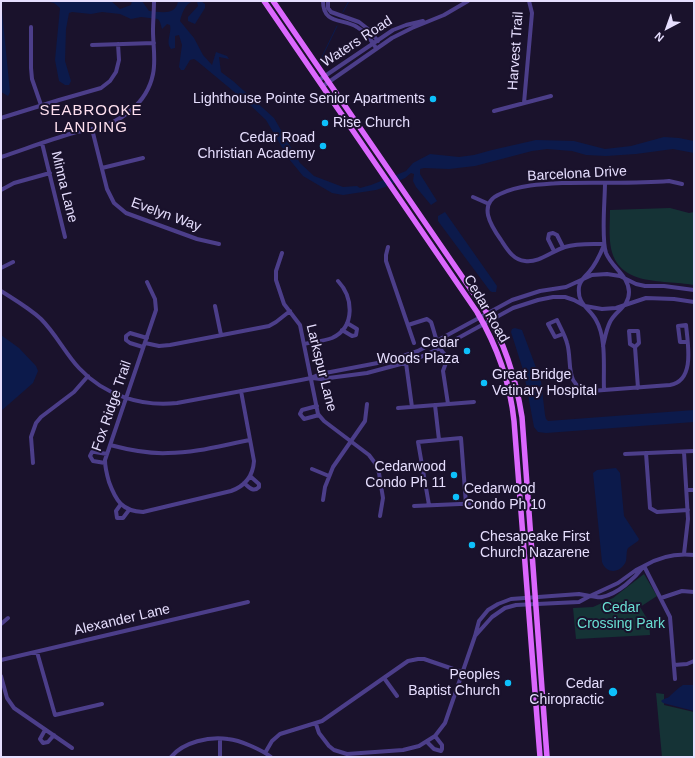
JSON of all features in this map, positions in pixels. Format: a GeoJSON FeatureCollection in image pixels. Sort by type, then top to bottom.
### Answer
{"type":"FeatureCollection","features":[{"type":"Feature","properties":{"kind":"main road","name":"Cedar Road"},"geometry":{"type":"LineString","coordinates":[[264,1],[484,324],[503,367],[513,408],[540,757]]}},
{"type":"Feature","properties":{"kind":"main road","name":"Cedar Road"},"geometry":{"type":"LineString","coordinates":[[273,1],[491,320],[509,362],[516,382],[520,403],[537,604],[547,757]]}},
{"type":"Feature","properties":{"kind":"street"},"geometry":{"type":"LineString","coordinates":[[1,156],[75,132],[92,129],[116,121],[140,102],[148,88],[154,63],[154,1]]}},
{"type":"Feature","properties":{"kind":"street"},"geometry":{"type":"LineString","coordinates":[[323,1],[325,12],[330,18],[356,26],[365,33],[376,48]]}},
{"type":"Feature","properties":{"kind":"street"},"geometry":{"type":"LineString","coordinates":[[328,1],[331,12],[359,22],[368,29],[381,45]]}},
{"type":"Feature","properties":{"kind":"street","name":"Waters Road"},"geometry":{"type":"LineString","coordinates":[[323,86],[381,45],[404,32],[444,15],[468,1]]}},
{"type":"Feature","properties":{"kind":"street","name":"Harvest Trail"},"geometry":{"type":"LineString","coordinates":[[524,103],[532,13],[529,1]]}},
{"type":"Feature","properties":{"kind":"street","name":"Waters Road"},"geometry":{"type":"LineString","coordinates":[[318,80],[393,30],[402,26],[432,20]]}},
{"type":"Feature","properties":{"kind":"street"},"geometry":{"type":"LineString","coordinates":[[31,27],[32,79],[41,106]]}},
{"type":"Feature","properties":{"kind":"street"},"geometry":{"type":"LineString","coordinates":[[92,45],[154,43]]}},
{"type":"Feature","properties":{"kind":"street"},"geometry":{"type":"LineString","coordinates":[[1,118],[96,90],[106,85],[113,77],[118,67],[118,44]]}},
{"type":"Feature","properties":{"kind":"street"},"geometry":{"type":"LineString","coordinates":[[494,111],[551,96]]}},
{"type":"Feature","properties":{"kind":"street","name":"Evelyn Way"},"geometry":{"type":"LineString","coordinates":[[92,129],[107,189],[110,197],[119,208],[132,216],[197,239],[219,244]]}},
{"type":"Feature","properties":{"kind":"street","name":"Minna Lane"},"geometry":{"type":"LineString","coordinates":[[42,143],[65,237]]}},
{"type":"Feature","properties":{"kind":"street"},"geometry":{"type":"LineString","coordinates":[[102,168],[143,158]]}},
{"type":"Feature","properties":{"kind":"street"},"geometry":{"type":"LineString","coordinates":[[1,190],[14,183],[50,174]]}},
{"type":"Feature","properties":{"kind":"street","name":"Barcelona Drive"},"geometry":{"type":"LineString","coordinates":[[489,204],[501,193],[543,184],[669,181],[682,184]]}},
{"type":"Feature","properties":{"kind":"street"},"geometry":{"type":"LineString","coordinates":[[603,346],[606,331],[610,322],[627,304],[629,286],[611,264],[604,244],[605,183]]}},
{"type":"Feature","properties":{"kind":"street"},"geometry":{"type":"LineString","coordinates":[[473,197],[489,204],[488,220],[514,257],[521,260],[530,262],[563,247],[578,244],[604,244]]}},
{"type":"Feature","properties":{"kind":"street"},"geometry":{"type":"LineString","coordinates":[[554,251],[548,239],[549,234],[553,233],[557,235],[563,247]]}},
{"type":"Feature","properties":{"kind":"street"},"geometry":{"type":"LineString","coordinates":[[604,244],[596,263],[579,284],[580,300],[597,321],[601,333],[603,346],[604,390]]}},
{"type":"Feature","properties":{"kind":"street"},"geometry":{"type":"LineString","coordinates":[[388,248],[386,261],[414,343]]}},
{"type":"Feature","properties":{"kind":"street","name":"Larkspur Lane"},"geometry":{"type":"LineString","coordinates":[[282,253],[275,278],[284,304],[300,325],[319,415],[324,421],[369,455],[378,469],[383,498],[380,516]]}},
{"type":"Feature","properties":{"kind":"street"},"geometry":{"type":"LineString","coordinates":[[1,268],[13,262]]}},
{"type":"Feature","properties":{"kind":"street"},"geometry":{"type":"LineString","coordinates":[[311,378],[321,379],[367,373],[406,363],[512,300],[540,291],[566,287],[592,275],[601,274],[624,278],[636,284],[645,286],[664,286],[694,290]]}},
{"type":"Feature","properties":{"kind":"street","name":"Fox Ridge Trail"},"geometry":{"type":"LineString","coordinates":[[130,510],[121,504],[113,493],[105,463],[156,310],[155,299],[147,282]]}},
{"type":"Feature","properties":{"kind":"street"},"geometry":{"type":"LineString","coordinates":[[304,344],[332,338],[342,330],[347,323],[350,312],[350,304],[345,290],[338,282]]}},
{"type":"Feature","properties":{"kind":"street"},"geometry":{"type":"LineString","coordinates":[[1,291],[26,306],[40,319],[79,367],[88,376],[110,391],[126,398],[148,403],[170,404],[311,378],[320,374],[376,364],[394,359],[439,344],[522,305],[553,297],[570,298],[594,309],[616,308],[646,298],[674,299],[694,302]]}},
{"type":"Feature","properties":{"kind":"street"},"geometry":{"type":"LineString","coordinates":[[215,306],[221,335]]}},
{"type":"Feature","properties":{"kind":"street"},"geometry":{"type":"LineString","coordinates":[[146,338],[130,334],[126,336],[126,340],[128,342],[144,345],[170,345],[269,326],[290,311]]}},
{"type":"Feature","properties":{"kind":"street"},"geometry":{"type":"LineString","coordinates":[[408,325],[424,319],[431,322],[443,354],[448,357],[443,371],[448,404]]}},
{"type":"Feature","properties":{"kind":"street"},"geometry":{"type":"LineString","coordinates":[[342,330],[352,336],[356,335],[357,329],[347,323]]}},
{"type":"Feature","properties":{"kind":"street"},"geometry":{"type":"LineString","coordinates":[[563,334],[568,345],[570,372],[575,383],[587,390],[674,385],[684,379],[689,369],[687,342]]}},
{"type":"Feature","properties":{"kind":"street"},"geometry":{"type":"LineString","coordinates":[[635,347],[638,388]]}},
{"type":"Feature","properties":{"kind":"street"},"geometry":{"type":"LineString","coordinates":[[406,363],[412,407]]}},
{"type":"Feature","properties":{"kind":"street"},"geometry":{"type":"LineString","coordinates":[[33,463],[31,437],[36,423],[41,417],[74,392],[88,376]]}},
{"type":"Feature","properties":{"kind":"street"},"geometry":{"type":"LineString","coordinates":[[121,504],[116,511],[117,518],[123,518],[130,510],[143,512],[155,510],[232,491],[244,483],[253,470],[254,461],[241,391]]}},
{"type":"Feature","properties":{"kind":"street"},"geometry":{"type":"LineString","coordinates":[[398,408],[474,402]]}},
{"type":"Feature","properties":{"kind":"street"},"geometry":{"type":"LineString","coordinates":[[323,500],[325,487],[338,458],[365,421],[366,404]]}},
{"type":"Feature","properties":{"kind":"street"},"geometry":{"type":"LineString","coordinates":[[435,405],[439,440]]}},
{"type":"Feature","properties":{"kind":"street"},"geometry":{"type":"LineString","coordinates":[[317,406],[302,410],[300,414],[304,419],[319,415]]}},
{"type":"Feature","properties":{"kind":"street"},"geometry":{"type":"LineString","coordinates":[[428,505],[418,442],[461,438],[466,504]]}},
{"type":"Feature","properties":{"kind":"street"},"geometry":{"type":"LineString","coordinates":[[110,445],[139,452],[169,454],[250,440]]}},
{"type":"Feature","properties":{"kind":"street"},"geometry":{"type":"LineString","coordinates":[[625,454],[694,451]]}},
{"type":"Feature","properties":{"kind":"street"},"geometry":{"type":"LineString","coordinates":[[105,463],[93,461],[90,456],[92,452],[107,454]]}},
{"type":"Feature","properties":{"kind":"street"},"geometry":{"type":"LineString","coordinates":[[684,452],[688,510],[688,526],[684,554]]}},
{"type":"Feature","properties":{"kind":"street"},"geometry":{"type":"LineString","coordinates":[[646,453],[650,508],[657,512],[688,510]]}},
{"type":"Feature","properties":{"kind":"street"},"geometry":{"type":"LineString","coordinates":[[312,469],[329,476]]}},
{"type":"Feature","properties":{"kind":"street"},"geometry":{"type":"LineString","coordinates":[[244,483],[252,490],[256,490],[259,487],[259,484],[250,476]]}},
{"type":"Feature","properties":{"kind":"street"},"geometry":{"type":"LineString","coordinates":[[687,490],[694,490]]}},
{"type":"Feature","properties":{"kind":"street"},"geometry":{"type":"LineString","coordinates":[[414,506],[483,503]]}},
{"type":"Feature","properties":{"kind":"street"},"geometry":{"type":"LineString","coordinates":[[475,636],[489,620],[500,611],[516,605],[579,602],[618,583],[636,570],[659,559],[672,555],[694,555]]}},
{"type":"Feature","properties":{"kind":"street"},"geometry":{"type":"LineString","coordinates":[[316,724],[319,733],[329,746],[340,753],[347,754],[403,750],[419,746],[435,736],[446,720],[479,621],[488,610],[504,601],[511,599],[578,594],[601,598],[615,592],[626,584],[644,566]]}},
{"type":"Feature","properties":{"kind":"street"},"geometry":{"type":"LineString","coordinates":[[644,566],[670,617],[675,679]]}},
{"type":"Feature","properties":{"kind":"street"},"geometry":{"type":"LineString","coordinates":[[661,598],[677,592],[694,592]]}},
{"type":"Feature","properties":{"kind":"street","name":"Alexander Lane"},"geometry":{"type":"LineString","coordinates":[[1,660],[248,602]]}},
{"type":"Feature","properties":{"kind":"street"},"geometry":{"type":"LineString","coordinates":[[1,624],[8,618]]}},
{"type":"Feature","properties":{"kind":"street"},"geometry":{"type":"LineString","coordinates":[[37,652],[55,715],[102,704]]}},
{"type":"Feature","properties":{"kind":"street"},"geometry":{"type":"LineString","coordinates":[[265,753],[272,741],[280,734],[322,721],[408,661],[424,659],[462,672]]}},
{"type":"Feature","properties":{"kind":"street"},"geometry":{"type":"LineString","coordinates":[[674,665],[687,664],[694,661]]}},
{"type":"Feature","properties":{"kind":"street"},"geometry":{"type":"LineString","coordinates":[[1,676],[10,703],[19,712],[72,748]]}},
{"type":"Feature","properties":{"kind":"street"},"geometry":{"type":"LineString","coordinates":[[384,678],[397,696]]}},
{"type":"Feature","properties":{"kind":"street"},"geometry":{"type":"LineString","coordinates":[[45,730],[40,739],[43,743],[48,742],[54,735]]}},
{"type":"Feature","properties":{"kind":"street"},"geometry":{"type":"LineString","coordinates":[[427,742],[434,749],[440,751],[442,749],[442,745],[435,736]]}},
{"type":"Feature","properties":{"kind":"street"},"geometry":{"type":"LineString","coordinates":[[220,739],[220,757]]}},
{"type":"Feature","properties":{"kind":"street"},"geometry":{"type":"LineString","coordinates":[[171,757],[182,748],[192,743],[220,739],[233,740],[272,757]]}},
{"type":"Feature","properties":{"kind":"green space"},"geometry":{"type":"Polygon","coordinates":[[[670,208],[689,213],[694,212],[694,285],[654,281],[641,278],[630,274],[620,267],[613,256],[610,241],[610,210],[670,208]]]}},
{"type":"Feature","properties":{"kind":"green space","name":"Cedar Crossing Park"},"geometry":{"type":"Polygon","coordinates":[[[644,574],[657,596],[640,607],[649,622],[650,635],[576,639],[573,608],[593,607],[613,598],[644,574]]]}},
{"type":"Feature","properties":{"kind":"green space"},"geometry":{"type":"Polygon","coordinates":[[[656,693],[664,694],[664,705],[694,712],[694,757],[662,757],[656,693]]]}},
{"type":"Feature","properties":{"kind":"water"},"geometry":{"type":"Polygon","coordinates":[[[1,1],[10,92],[8,96],[1,92],[1,1]]]}},
{"type":"Feature","properties":{"kind":"water"},"geometry":{"type":"Polygon","coordinates":[[[45,1],[111,1],[120,9],[131,5],[132,1],[142,1],[149,11],[167,12],[171,11],[177,6],[178,1],[193,1],[186,7],[180,21],[194,38],[203,55],[212,65],[216,52],[227,56],[229,59],[219,57],[221,72],[274,118],[300,163],[314,176],[343,187],[357,186],[360,188],[371,185],[406,171],[413,163],[430,154],[459,157],[474,155],[536,140],[574,141],[605,149],[631,146],[664,137],[679,138],[694,141],[694,153],[673,149],[606,156],[586,155],[572,151],[547,149],[532,151],[475,166],[449,169],[424,168],[420,169],[420,174],[437,201],[431,205],[416,187],[413,181],[414,174],[411,173],[405,178],[376,190],[343,195],[332,193],[303,176],[289,159],[266,120],[197,61],[194,59],[190,60],[184,70],[181,70],[179,67],[182,45],[179,35],[175,36],[175,48],[171,49],[169,46],[170,25],[167,24],[162,29],[158,19],[141,17],[131,19],[120,14],[102,12],[91,14],[69,13],[66,29],[65,61],[71,81],[69,85],[65,85],[59,81],[55,60],[60,8],[54,3],[45,1]]]}},
{"type":"Feature","properties":{"kind":"water"},"geometry":{"type":"Polygon","coordinates":[[[195,1],[201,1],[205,4],[205,8],[195,24],[188,21],[188,17],[198,6],[197,2],[195,1]]]}},
{"type":"Feature","properties":{"kind":"water"},"geometry":{"type":"Polygon","coordinates":[[[445,212],[497,286],[496,292],[490,291],[438,221],[438,216],[445,212]]]}},
{"type":"Feature","properties":{"kind":"water"},"geometry":{"type":"Polygon","coordinates":[[[515,328],[522,330],[541,381],[545,415],[548,421],[694,410],[694,422],[546,433],[538,432],[534,427],[524,373],[511,332],[512,329],[515,328]]]}},
{"type":"Feature","properties":{"kind":"water"},"geometry":{"type":"Polygon","coordinates":[[[1,335],[19,348],[36,366],[38,371],[33,383],[1,411],[1,335]]]}},
{"type":"Feature","properties":{"kind":"water"},"geometry":{"type":"Polygon","coordinates":[[[616,468],[620,473],[624,516],[639,539],[628,548],[624,565],[618,570],[611,571],[604,566],[602,562],[593,473],[597,470],[616,468]]]}},
{"type":"Feature","properties":{"kind":"water"},"geometry":{"type":"Polygon","coordinates":[[[683,685],[694,685],[694,711],[663,703],[661,701],[669,697],[683,685]]]}},
{"type":"Feature","properties":{"kind":"waterway"},"geometry":{"type":"LineString","coordinates":[[343,12],[349,1]]}},
{"type":"Feature","properties":{"kind":"waterway"},"geometry":{"type":"LineString","coordinates":[[321,59],[337,26]]}},
{"type":"Feature","properties":{"kind":"place","name":"Lighthouse Pointe Senior Apartments"},"geometry":{"type":"Point","coordinates":[433,99]}},
{"type":"Feature","properties":{"kind":"place","name":"Rise Church"},"geometry":{"type":"Point","coordinates":[325,123]}},
{"type":"Feature","properties":{"kind":"place","name":"Cedar Road Christian Academy"},"geometry":{"type":"Point","coordinates":[323,146]}},
{"type":"Feature","properties":{"kind":"place","name":"Cedar Woods Plaza"},"geometry":{"type":"Point","coordinates":[467,351]}},
{"type":"Feature","properties":{"kind":"place","name":"Great Bridge Vetinary Hospital"},"geometry":{"type":"Point","coordinates":[484,383]}},
{"type":"Feature","properties":{"kind":"place","name":"Cedarwood Condo Ph 11"},"geometry":{"type":"Point","coordinates":[454,475]}},
{"type":"Feature","properties":{"kind":"place","name":"Cedarwood Condo Ph 10"},"geometry":{"type":"Point","coordinates":[456,497]}},
{"type":"Feature","properties":{"kind":"place","name":"Chesapeake First Church Nazarene"},"geometry":{"type":"Point","coordinates":[472,545]}},
{"type":"Feature","properties":{"kind":"place","name":"Peoples Baptist Church"},"geometry":{"type":"Point","coordinates":[508,683]}},
{"type":"Feature","properties":{"kind":"place","name":"Cedar Chiropractic"},"geometry":{"type":"Point","coordinates":[613,692]}},
{"type":"Feature","properties":{"kind":"district","name":"SEABROOKE LANDING"},"geometry":{"type":"Point","coordinates":[91,120]}}]}
